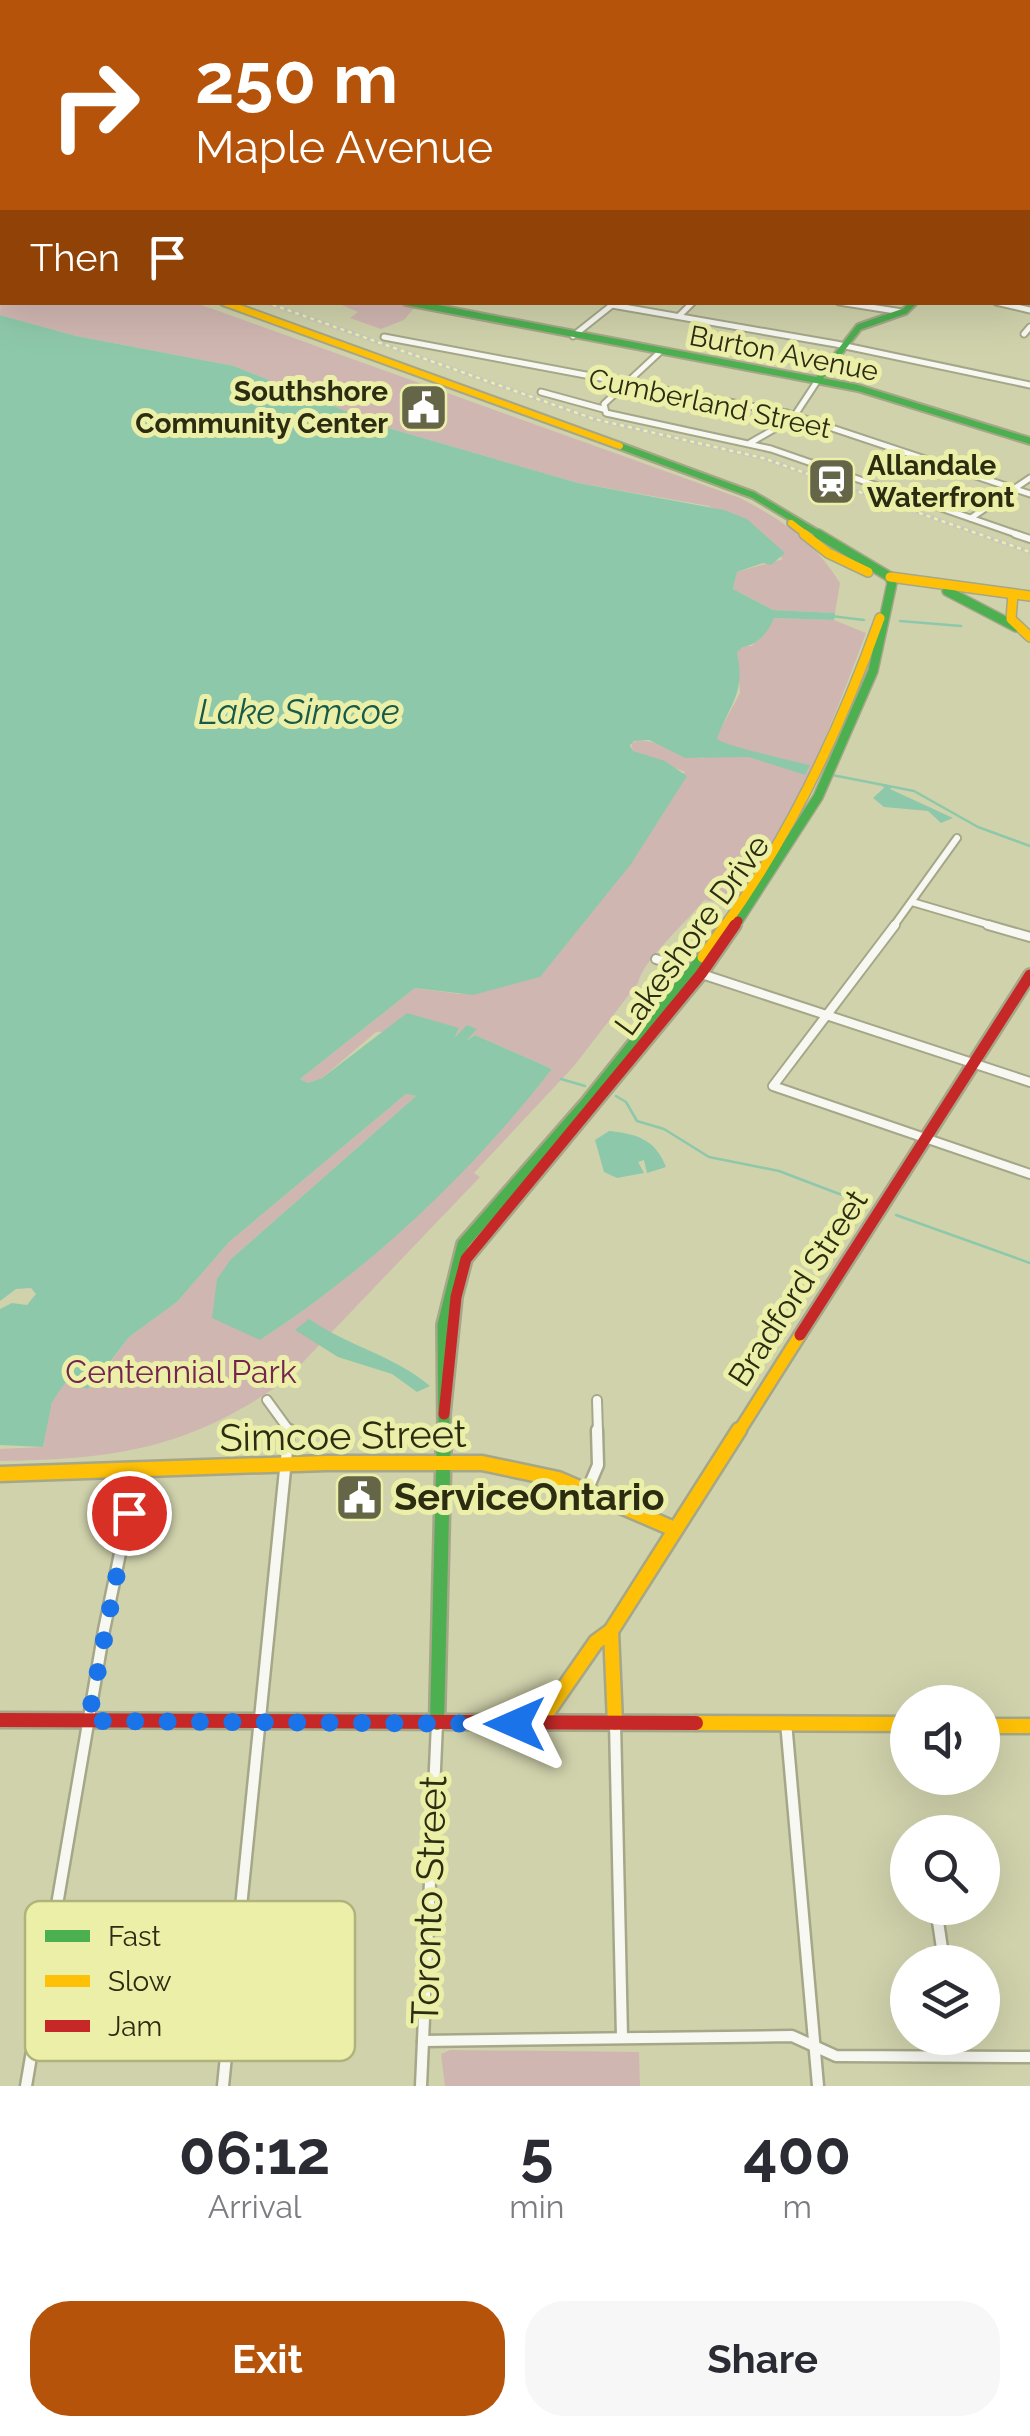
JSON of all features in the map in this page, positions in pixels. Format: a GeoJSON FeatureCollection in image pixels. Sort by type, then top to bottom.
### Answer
{"type":"FeatureCollection","features":[{"type":"Feature","properties":{"kind":"main road"},"geometry":{"type":"LineString","coordinates":[[218,305],[736,494],[795,525],[843,562],[922,583],[1030,596]]}},
{"type":"Feature","properties":{"kind":"main road"},"geometry":{"type":"LineString","coordinates":[[232,305],[753,495],[852,558],[890,577]]}},
{"type":"Feature","properties":{"kind":"main road","name":"Burton Avenue"},"geometry":{"type":"LineString","coordinates":[[421,305],[868,390],[1030,442]]}},
{"type":"Feature","properties":{"kind":"main road"},"geometry":{"type":"LineString","coordinates":[[818,380],[866,324],[902,312],[910,305]]}},
{"type":"Feature","properties":{"kind":"main road"},"geometry":{"type":"LineString","coordinates":[[883,622],[884,591],[890,577]]}},
{"type":"Feature","properties":{"kind":"main road"},"geometry":{"type":"LineString","coordinates":[[883,622],[890,577]]}},
{"type":"Feature","properties":{"kind":"main road"},"geometry":{"type":"LineString","coordinates":[[922,583],[962,596],[1030,637]]}},
{"type":"Feature","properties":{"kind":"main road"},"geometry":{"type":"LineString","coordinates":[[1016,627],[1008,609],[1014,594],[1030,584]]}},
{"type":"Feature","properties":{"kind":"main road","name":"Lakeshore Drive"},"geometry":{"type":"LineString","coordinates":[[450,1281],[480,1237],[695,972],[786,852],[825,774],[883,622]]}},
{"type":"Feature","properties":{"kind":"main road"},"geometry":{"type":"LineString","coordinates":[[450,1281],[476,1229],[695,972]]}},
{"type":"Feature","properties":{"kind":"main road","name":"Bradford Street"},"geometry":{"type":"LineString","coordinates":[[538,1724],[596,1642],[611,1631],[922,1138],[1030,975]]}},
{"type":"Feature","properties":{"kind":"main road","name":"Toronto Street"},"geometry":{"type":"LineString","coordinates":[[437,1724],[444,1414],[451,1390],[450,1281]]}},
{"type":"Feature","properties":{"kind":"main road","name":"Simcoe Street"},"geometry":{"type":"LineString","coordinates":[[0,1474],[137,1472],[288,1462],[445,1462],[521,1468],[587,1491],[674,1529]]}},
{"type":"Feature","properties":{"kind":"main road"},"geometry":{"type":"LineString","coordinates":[[611,1631],[616,1723]]}},
{"type":"Feature","properties":{"kind":"main road"},"geometry":{"type":"LineString","coordinates":[[0,1720],[890,1724]]}},
{"type":"Feature","properties":{"kind":"main road"},"geometry":{"type":"LineString","coordinates":[[1000,1726],[1030,1726]]}},
{"type":"Feature","properties":{"kind":"street"},"geometry":{"type":"LineString","coordinates":[[573,336],[611,305]]}},
{"type":"Feature","properties":{"kind":"street"},"geometry":{"type":"LineString","coordinates":[[618,305],[766,328],[1030,385]]}},
{"type":"Feature","properties":{"kind":"street"},"geometry":{"type":"LineString","coordinates":[[679,316],[690,305]]}},
{"type":"Feature","properties":{"kind":"street"},"geometry":{"type":"LineString","coordinates":[[858,305],[902,312]]}},
{"type":"Feature","properties":{"kind":"street"},"geometry":{"type":"LineString","coordinates":[[1024,334],[1030,327]]}},
{"type":"Feature","properties":{"kind":"street","name":"Cumberland Street"},"geometry":{"type":"LineString","coordinates":[[384,337],[795,415],[1030,494]]}},
{"type":"Feature","properties":{"kind":"street"},"geometry":{"type":"LineString","coordinates":[[603,409],[660,352]]}},
{"type":"Feature","properties":{"kind":"street"},"geometry":{"type":"LineString","coordinates":[[750,443],[795,415],[818,380]]}},
{"type":"Feature","properties":{"kind":"street"},"geometry":{"type":"LineString","coordinates":[[541,392],[603,409],[622,419],[750,443],[1030,539]]}},
{"type":"Feature","properties":{"kind":"street"},"geometry":{"type":"LineString","coordinates":[[971,518],[1030,478]]}},
{"type":"Feature","properties":{"kind":"street"},"geometry":{"type":"LineString","coordinates":[[957,838],[773,1086],[1030,1174]]}},
{"type":"Feature","properties":{"kind":"street"},"geometry":{"type":"LineString","coordinates":[[912,902],[1030,936]]}},
{"type":"Feature","properties":{"kind":"street"},"geometry":{"type":"LineString","coordinates":[[656,959],[1030,1082]]}},
{"type":"Feature","properties":{"kind":"street"},"geometry":{"type":"LineString","coordinates":[[243,1901],[291,1433],[267,1400]]}},
{"type":"Feature","properties":{"kind":"street"},"geometry":{"type":"LineString","coordinates":[[587,1491],[598,1465],[596,1400]]}},
{"type":"Feature","properties":{"kind":"street"},"geometry":{"type":"LineString","coordinates":[[57,1901],[137,1472]]}},
{"type":"Feature","properties":{"kind":"street"},"geometry":{"type":"LineString","coordinates":[[786,1722],[818,2086]]}},
{"type":"Feature","properties":{"kind":"street"},"geometry":{"type":"LineString","coordinates":[[616,1723],[622,2037]]}},
{"type":"Feature","properties":{"kind":"street","name":"Toronto Street"},"geometry":{"type":"LineString","coordinates":[[420,2086],[437,1724]]}},
{"type":"Feature","properties":{"kind":"street"},"geometry":{"type":"LineString","coordinates":[[423,2041],[601,2042],[622,2037],[792,2036],[836,2056],[1030,2057]]}},
{"type":"Feature","properties":{"kind":"street"},"geometry":{"type":"LineString","coordinates":[[26,2086],[30,2061]]}},
{"type":"Feature","properties":{"kind":"street"},"geometry":{"type":"LineString","coordinates":[[223,2086],[226,2061]]}},
{"type":"Feature","properties":{"kind":"green space"},"geometry":{"type":"Polygon","coordinates":[[[0,305],[202,305],[740,498],[783,523],[820,555],[840,583],[835,613],[773,610],[733,589],[737,572],[783,559],[709,506],[578,483],[385,427],[234,366],[76,336],[0,315],[0,305]]]}},
{"type":"Feature","properties":{"kind":"green space"},"geometry":{"type":"Polygon","coordinates":[[[342,305],[414,308],[404,320],[381,329],[350,318],[358,312],[342,305]]]}},
{"type":"Feature","properties":{"kind":"green space","name":"Centennial Park"},"geometry":{"type":"Polygon","coordinates":[[[774,618],[834,620],[866,633],[791,812],[733,905],[704,900],[656,953],[638,983],[574,1066],[474,1173],[480,1177],[286,1380],[217,1421],[150,1446],[80,1457],[0,1461],[0,1449],[43,1447],[52,1401],[65,1383],[110,1363],[129,1337],[177,1302],[229,1242],[406,1094],[416,1096],[231,1259],[260,1340],[380,1250],[487,1145],[552,1069],[475,1035],[465,1041],[476,1029],[467,1026],[455,1037],[459,1029],[376,1032],[322,1078],[308,1083],[300,1079],[415,988],[460,994],[483,992],[685,772],[633,751],[631,743],[649,742],[685,756],[705,758],[740,693],[737,653],[742,646],[752,646],[774,618]]]}},
{"type":"Feature","properties":{"kind":"green space"},"geometry":{"type":"Polygon","coordinates":[[[450,2050],[639,2052],[640,2086],[445,2086],[441,2054],[450,2050]]]}},
{"type":"Feature","properties":{"kind":"water","name":"Lake Simcoe"},"geometry":{"type":"Polygon","coordinates":[[[0,315],[76,336],[234,366],[385,427],[578,483],[724,510],[747,519],[785,553],[771,565],[763,563],[737,572],[733,589],[773,610],[835,613],[834,620],[774,618],[761,637],[742,647],[737,653],[738,688],[717,739],[810,765],[805,775],[749,757],[685,758],[649,740],[634,741],[630,745],[633,751],[665,761],[687,776],[631,864],[540,977],[473,995],[415,988],[300,1079],[308,1083],[322,1078],[407,1013],[459,1028],[455,1037],[467,1025],[477,1029],[466,1041],[475,1035],[552,1069],[488,1145],[380,1250],[260,1340],[212,1318],[217,1279],[231,1259],[416,1096],[406,1094],[229,1242],[177,1302],[129,1337],[110,1362],[96,1369],[88,1389],[65,1383],[52,1402],[43,1447],[0,1445],[0,1309],[12,1303],[27,1305],[36,1294],[31,1288],[16,1289],[0,1301],[0,315]]]}},
{"type":"Feature","properties":{"kind":"water"},"geometry":{"type":"Polygon","coordinates":[[[882,784],[953,818],[941,823],[928,811],[884,807],[873,798],[884,788],[882,784]]]}},
{"type":"Feature","properties":{"kind":"water"},"geometry":{"type":"Polygon","coordinates":[[[609,1131],[651,1144],[666,1167],[647,1173],[644,1160],[638,1162],[644,1173],[617,1178],[604,1172],[595,1140],[609,1131]]]}},
{"type":"Feature","properties":{"kind":"water"},"geometry":{"type":"Polygon","coordinates":[[[309,1319],[401,1366],[430,1386],[417,1392],[392,1374],[338,1357],[295,1330],[309,1319]]]}},
{"type":"Feature","properties":{"kind":"waterway"},"geometry":{"type":"LineString","coordinates":[[831,616],[864,620]]}},
{"type":"Feature","properties":{"kind":"waterway"},"geometry":{"type":"LineString","coordinates":[[900,621],[961,626]]}},
{"type":"Feature","properties":{"kind":"waterway"},"geometry":{"type":"LineString","coordinates":[[832,775],[914,791],[978,827],[1030,846]]}},
{"type":"Feature","properties":{"kind":"waterway"},"geometry":{"type":"LineString","coordinates":[[561,1079],[585,1086]]}},
{"type":"Feature","properties":{"kind":"waterway"},"geometry":{"type":"LineString","coordinates":[[616,1096],[626,1102],[637,1121],[664,1129],[709,1157],[779,1171],[863,1203]]}},
{"type":"Feature","properties":{"kind":"waterway"},"geometry":{"type":"LineString","coordinates":[[896,1215],[1030,1263]]}},
{"type":"Feature","properties":{"kind":"railway"},"geometry":{"type":"LineString","coordinates":[[273,305],[594,419],[763,458],[1030,552]]}},
{"type":"Feature","properties":{"kind":"traffic: fast"},"geometry":{"type":"LineString","coordinates":[[422,305],[858,388],[1030,441]]}},
{"type":"Feature","properties":{"kind":"traffic: fast"},"geometry":{"type":"LineString","coordinates":[[818,380],[859,327],[905,311],[911,305]]}},
{"type":"Feature","properties":{"kind":"traffic: fast"},"geometry":{"type":"LineString","coordinates":[[620,446],[753,495],[890,577],[892,583],[873,671],[818,797],[738,921]]}},
{"type":"Feature","properties":{"kind":"traffic: fast"},"geometry":{"type":"LineString","coordinates":[[947,591],[1016,627]]}},
{"type":"Feature","properties":{"kind":"traffic: fast"},"geometry":{"type":"LineString","coordinates":[[437,1723],[445,1527],[442,1352],[453,1271],[463,1244],[587,1102],[703,957]]}},
{"type":"Feature","properties":{"kind":"traffic: slow"},"geometry":{"type":"LineString","coordinates":[[231,305],[620,446]]}},
{"type":"Feature","properties":{"kind":"traffic: slow"},"geometry":{"type":"LineString","coordinates":[[791,523],[828,553],[868,572]]}},
{"type":"Feature","properties":{"kind":"traffic: slow"},"geometry":{"type":"LineString","coordinates":[[890,577],[1030,596]]}},
{"type":"Feature","properties":{"kind":"traffic: slow"},"geometry":{"type":"LineString","coordinates":[[1013,594],[1011,619],[1030,637]]}},
{"type":"Feature","properties":{"kind":"traffic: slow"},"geometry":{"type":"LineString","coordinates":[[703,957],[758,877],[805,795],[846,708],[880,618]]}},
{"type":"Feature","properties":{"kind":"traffic: slow"},"geometry":{"type":"LineString","coordinates":[[539,1724],[596,1642],[611,1631],[800,1335]]}},
{"type":"Feature","properties":{"kind":"traffic: slow"},"geometry":{"type":"LineString","coordinates":[[0,1474],[326,1463],[482,1463],[558,1479],[674,1529]]}},
{"type":"Feature","properties":{"kind":"traffic: slow"},"geometry":{"type":"LineString","coordinates":[[611,1631],[615,1723]]}},
{"type":"Feature","properties":{"kind":"traffic: slow"},"geometry":{"type":"LineString","coordinates":[[696,1723],[890,1724]]}},
{"type":"Feature","properties":{"kind":"traffic: slow"},"geometry":{"type":"LineString","coordinates":[[1000,1726],[1030,1726]]}},
{"type":"Feature","properties":{"kind":"traffic: jam"},"geometry":{"type":"LineString","coordinates":[[444,1414],[456,1297],[466,1259],[701,974],[738,921]]}},
{"type":"Feature","properties":{"kind":"traffic: jam"},"geometry":{"type":"LineString","coordinates":[[800,1335],[1030,975]]}},
{"type":"Feature","properties":{"kind":"traffic: jam"},"geometry":{"type":"LineString","coordinates":[[0,1720],[696,1723]]}},
{"type":"Feature","properties":{"kind":"place","name":"Southshore Community Center"},"geometry":{"type":"Point","coordinates":[423,407]}},
{"type":"Feature","properties":{"kind":"place","name":"Allandale Waterfront"},"geometry":{"type":"Point","coordinates":[832,481]}},
{"type":"Feature","properties":{"kind":"place","name":"ServiceOntario"},"geometry":{"type":"Point","coordinates":[359,1497]}},
{"type":"Feature","properties":{"kind":"route"},"geometry":{"type":"LineString","coordinates":[[129,1513],[88,1721],[515,1724]]}}]}
